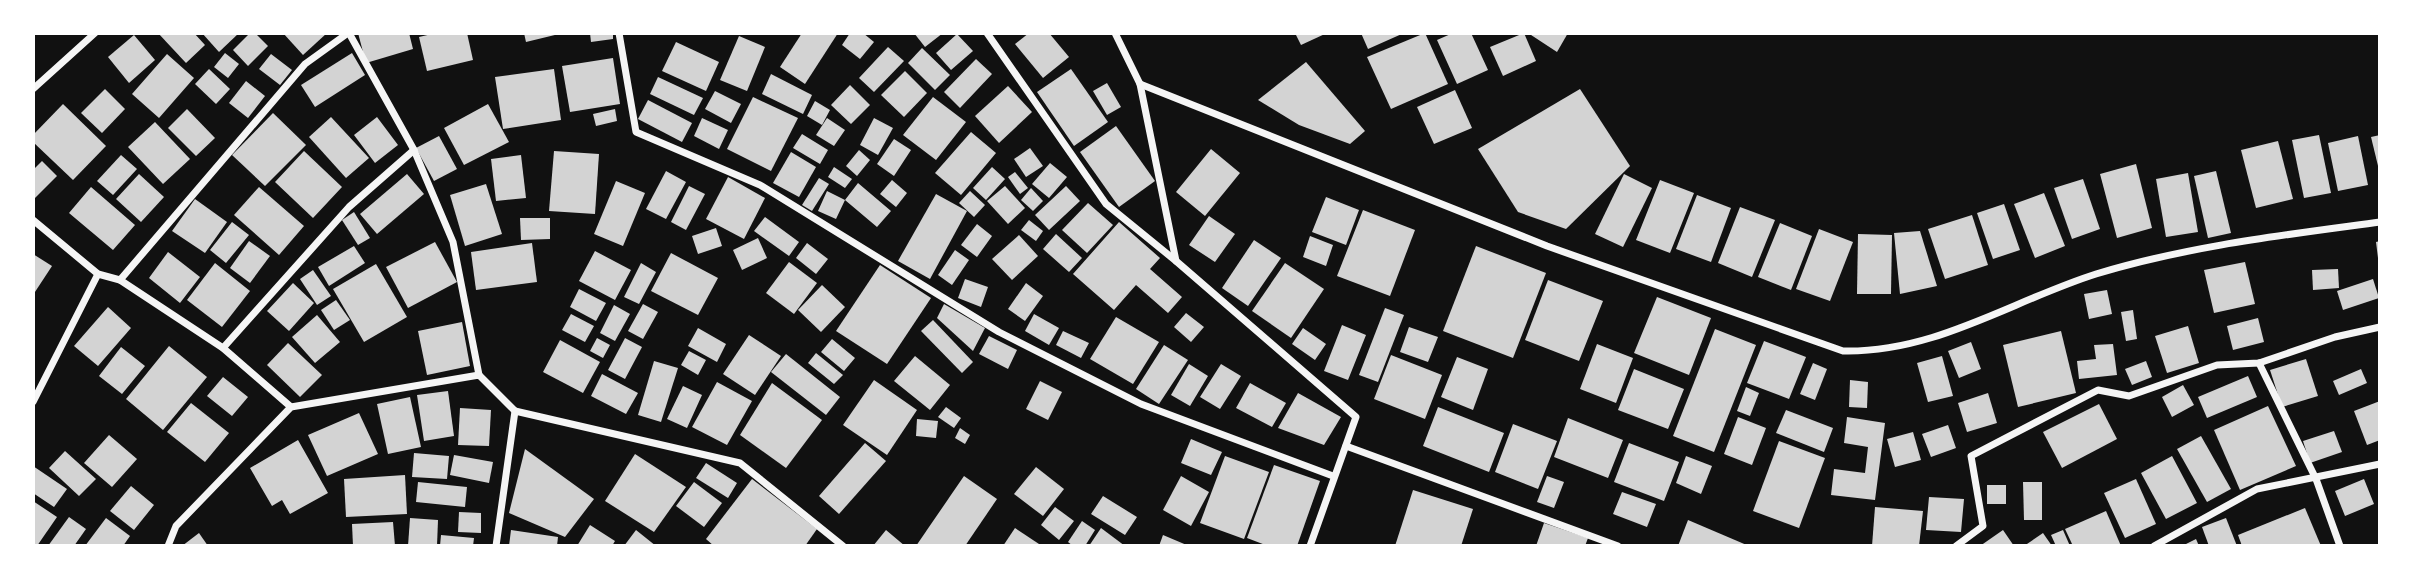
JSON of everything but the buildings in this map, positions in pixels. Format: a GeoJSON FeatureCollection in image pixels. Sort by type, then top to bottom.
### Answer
{"type":"FeatureCollection","features":[{"type":"Feature","properties":{"kind":"street"},"geometry":{"type":"LineString","coordinates":[[33,89],[95,33]]}},
{"type":"Feature","properties":{"kind":"street"},"geometry":{"type":"LineString","coordinates":[[120,280],[304,64],[348,33],[414,150],[453,242],[479,375],[515,411],[740,464],[844,546]]}},
{"type":"Feature","properties":{"kind":"street"},"geometry":{"type":"LineString","coordinates":[[619,33],[636,132],[760,185],[999,332],[1141,404],[1333,476]]}},
{"type":"Feature","properties":{"kind":"street"},"geometry":{"type":"LineString","coordinates":[[987,33],[1106,204],[1177,261],[1356,417],[1310,546]]}},
{"type":"Feature","properties":{"kind":"street"},"geometry":{"type":"LineString","coordinates":[[1115,33],[1140,84],[1177,261]]}},
{"type":"Feature","properties":{"kind":"street"},"geometry":{"type":"LineString","coordinates":[[1140,84],[1547,246],[1843,351],[1878,352],[1950,334],[2095,274],[2231,242],[2380,222]]}},
{"type":"Feature","properties":{"kind":"street"},"geometry":{"type":"LineString","coordinates":[[223,348],[349,207],[414,150]]}},
{"type":"Feature","properties":{"kind":"street"},"geometry":{"type":"LineString","coordinates":[[33,220],[98,274],[120,280],[223,348],[291,407]]}},
{"type":"Feature","properties":{"kind":"street"},"geometry":{"type":"LineString","coordinates":[[33,402],[98,274]]}},
{"type":"Feature","properties":{"kind":"street"},"geometry":{"type":"LineString","coordinates":[[1956,546],[1983,526],[1971,456],[2098,390],[2129,396],[2217,365],[2259,363],[2335,337],[2380,327]]}},
{"type":"Feature","properties":{"kind":"street"},"geometry":{"type":"LineString","coordinates":[[2259,363],[2316,479],[2340,546]]}},
{"type":"Feature","properties":{"kind":"street"},"geometry":{"type":"LineString","coordinates":[[168,546],[176,526],[291,407],[479,375]]}},
{"type":"Feature","properties":{"kind":"street"},"geometry":{"type":"LineString","coordinates":[[496,546],[515,411]]}},
{"type":"Feature","properties":{"kind":"street"},"geometry":{"type":"LineString","coordinates":[[1346,446],[1614,545]]}},
{"type":"Feature","properties":{"kind":"street"},"geometry":{"type":"LineString","coordinates":[[2154,546],[2258,489],[2380,464]]}}]}
